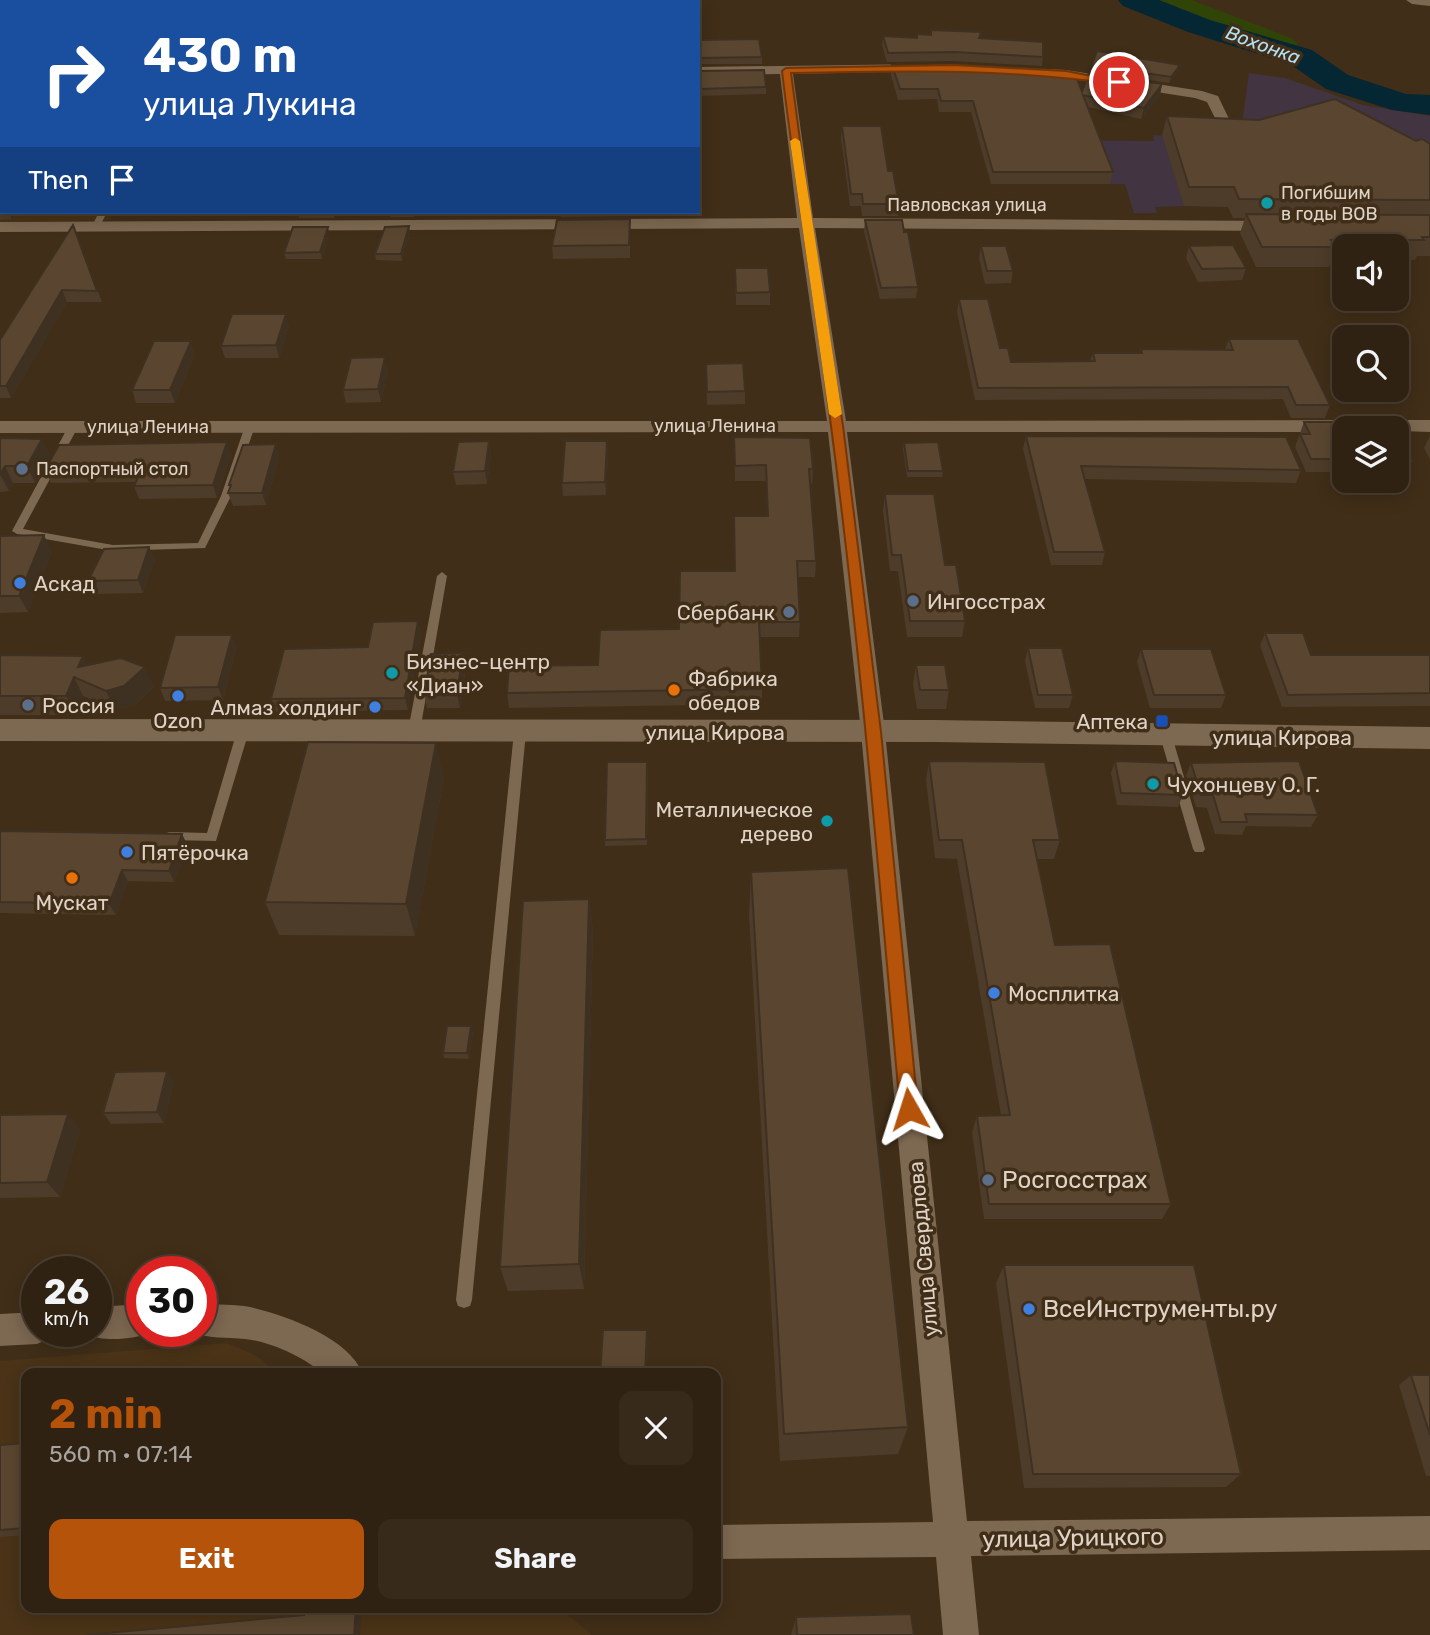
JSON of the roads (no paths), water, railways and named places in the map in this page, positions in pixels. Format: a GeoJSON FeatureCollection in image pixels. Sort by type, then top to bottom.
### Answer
{"type":"FeatureCollection","features":[{"type":"Feature","properties":{"kind":"street"},"geometry":{"type":"LineString","coordinates":[[1412,0],[1430,2]]}},
{"type":"Feature","properties":{"kind":"street"},"geometry":{"type":"LineString","coordinates":[[700,71],[940,68]]}},
{"type":"Feature","properties":{"kind":"street"},"geometry":{"type":"LineString","coordinates":[[998,70],[1066,74],[1197,94],[1213,99],[1224,123]]}},
{"type":"Feature","properties":{"kind":"street","name":"улица Свердлова"},"geometry":{"type":"LineString","coordinates":[[786,71],[837,426],[873,732],[961,1635]]}},
{"type":"Feature","properties":{"kind":"street","name":"Павловская улица"},"geometry":{"type":"LineString","coordinates":[[0,227],[100,218],[1291,226]]}},
{"type":"Feature","properties":{"kind":"street","name":"улица Ленина"},"geometry":{"type":"LineString","coordinates":[[0,427],[1430,426]]}},
{"type":"Feature","properties":{"kind":"street","name":"улица Кирова"},"geometry":{"type":"LineString","coordinates":[[0,730],[873,732],[1430,737]]}},
{"type":"Feature","properties":{"kind":"street"},"geometry":{"type":"LineString","coordinates":[[217,1321],[249,1323],[319,1348],[341,1368]]}},
{"type":"Feature","properties":{"kind":"street"},"geometry":{"type":"LineString","coordinates":[[0,1330],[21,1329]]}},
{"type":"Feature","properties":{"kind":"street","name":"улица Урицкого"},"geometry":{"type":"LineString","coordinates":[[721,1542],[1430,1532]]}},
{"type":"Feature","properties":{"kind":"lane"},"geometry":{"type":"LineString","coordinates":[[72,427],[17,531],[113,548],[201,546],[226,496],[250,426]]}},
{"type":"Feature","properties":{"kind":"lane"},"geometry":{"type":"LineString","coordinates":[[414,731],[442,576]]}},
{"type":"Feature","properties":{"kind":"lane"},"geometry":{"type":"LineString","coordinates":[[169,836],[212,838],[243,731]]}},
{"type":"Feature","properties":{"kind":"lane"},"geometry":{"type":"LineString","coordinates":[[464,1300],[520,732]]}},
{"type":"Feature","properties":{"kind":"lane"},"geometry":{"type":"LineString","coordinates":[[1166,736],[1199,849]]}},
{"type":"Feature","properties":{"kind":"waterway","name":"Вохонка"},"geometry":{"type":"LineString","coordinates":[[1133,0],[1199,26],[1301,57],[1337,82],[1403,103],[1430,105]]}},
{"type":"Feature","properties":{"kind":"place","name":"Погибшим в годы ВОВ"},"geometry":{"type":"Point","coordinates":[1267,203]}},
{"type":"Feature","properties":{"kind":"place","name":"Паспортный стол"},"geometry":{"type":"Point","coordinates":[22,469]}},
{"type":"Feature","properties":{"kind":"place","name":"Аскад"},"geometry":{"type":"Point","coordinates":[20,583]}},
{"type":"Feature","properties":{"kind":"place","name":"Ингосстрах"},"geometry":{"type":"Point","coordinates":[913,601]}},
{"type":"Feature","properties":{"kind":"place","name":"Сбербанк"},"geometry":{"type":"Point","coordinates":[789,612]}},
{"type":"Feature","properties":{"kind":"place","name":"Бизнес-центр «Диан»"},"geometry":{"type":"Point","coordinates":[392,673]}},
{"type":"Feature","properties":{"kind":"place","name":"Фабрика обедов"},"geometry":{"type":"Point","coordinates":[674,690]}},
{"type":"Feature","properties":{"kind":"place","name":"Ozon"},"geometry":{"type":"Point","coordinates":[178,696]}},
{"type":"Feature","properties":{"kind":"place","name":"Россия"},"geometry":{"type":"Point","coordinates":[28,705]}},
{"type":"Feature","properties":{"kind":"place","name":"Алмаз холдинг"},"geometry":{"type":"Point","coordinates":[375,707]}},
{"type":"Feature","properties":{"kind":"place","name":"Аптека"},"geometry":{"type":"Point","coordinates":[1162,721]}},
{"type":"Feature","properties":{"kind":"place","name":"Чухонцеву О. Г."},"geometry":{"type":"Point","coordinates":[1153,784]}},
{"type":"Feature","properties":{"kind":"place","name":"Металлическое дерево"},"geometry":{"type":"Point","coordinates":[827,821]}},
{"type":"Feature","properties":{"kind":"place","name":"Пятёрочка"},"geometry":{"type":"Point","coordinates":[127,852]}},
{"type":"Feature","properties":{"kind":"place","name":"Мускат"},"geometry":{"type":"Point","coordinates":[72,878]}},
{"type":"Feature","properties":{"kind":"place","name":"Мосплитка"},"geometry":{"type":"Point","coordinates":[994,993]}},
{"type":"Feature","properties":{"kind":"place","name":"Росгосстрах"},"geometry":{"type":"Point","coordinates":[988,1180]}},
{"type":"Feature","properties":{"kind":"place","name":"ВсеИнструменты.ру"},"geometry":{"type":"Point","coordinates":[1029,1309]}}]}
